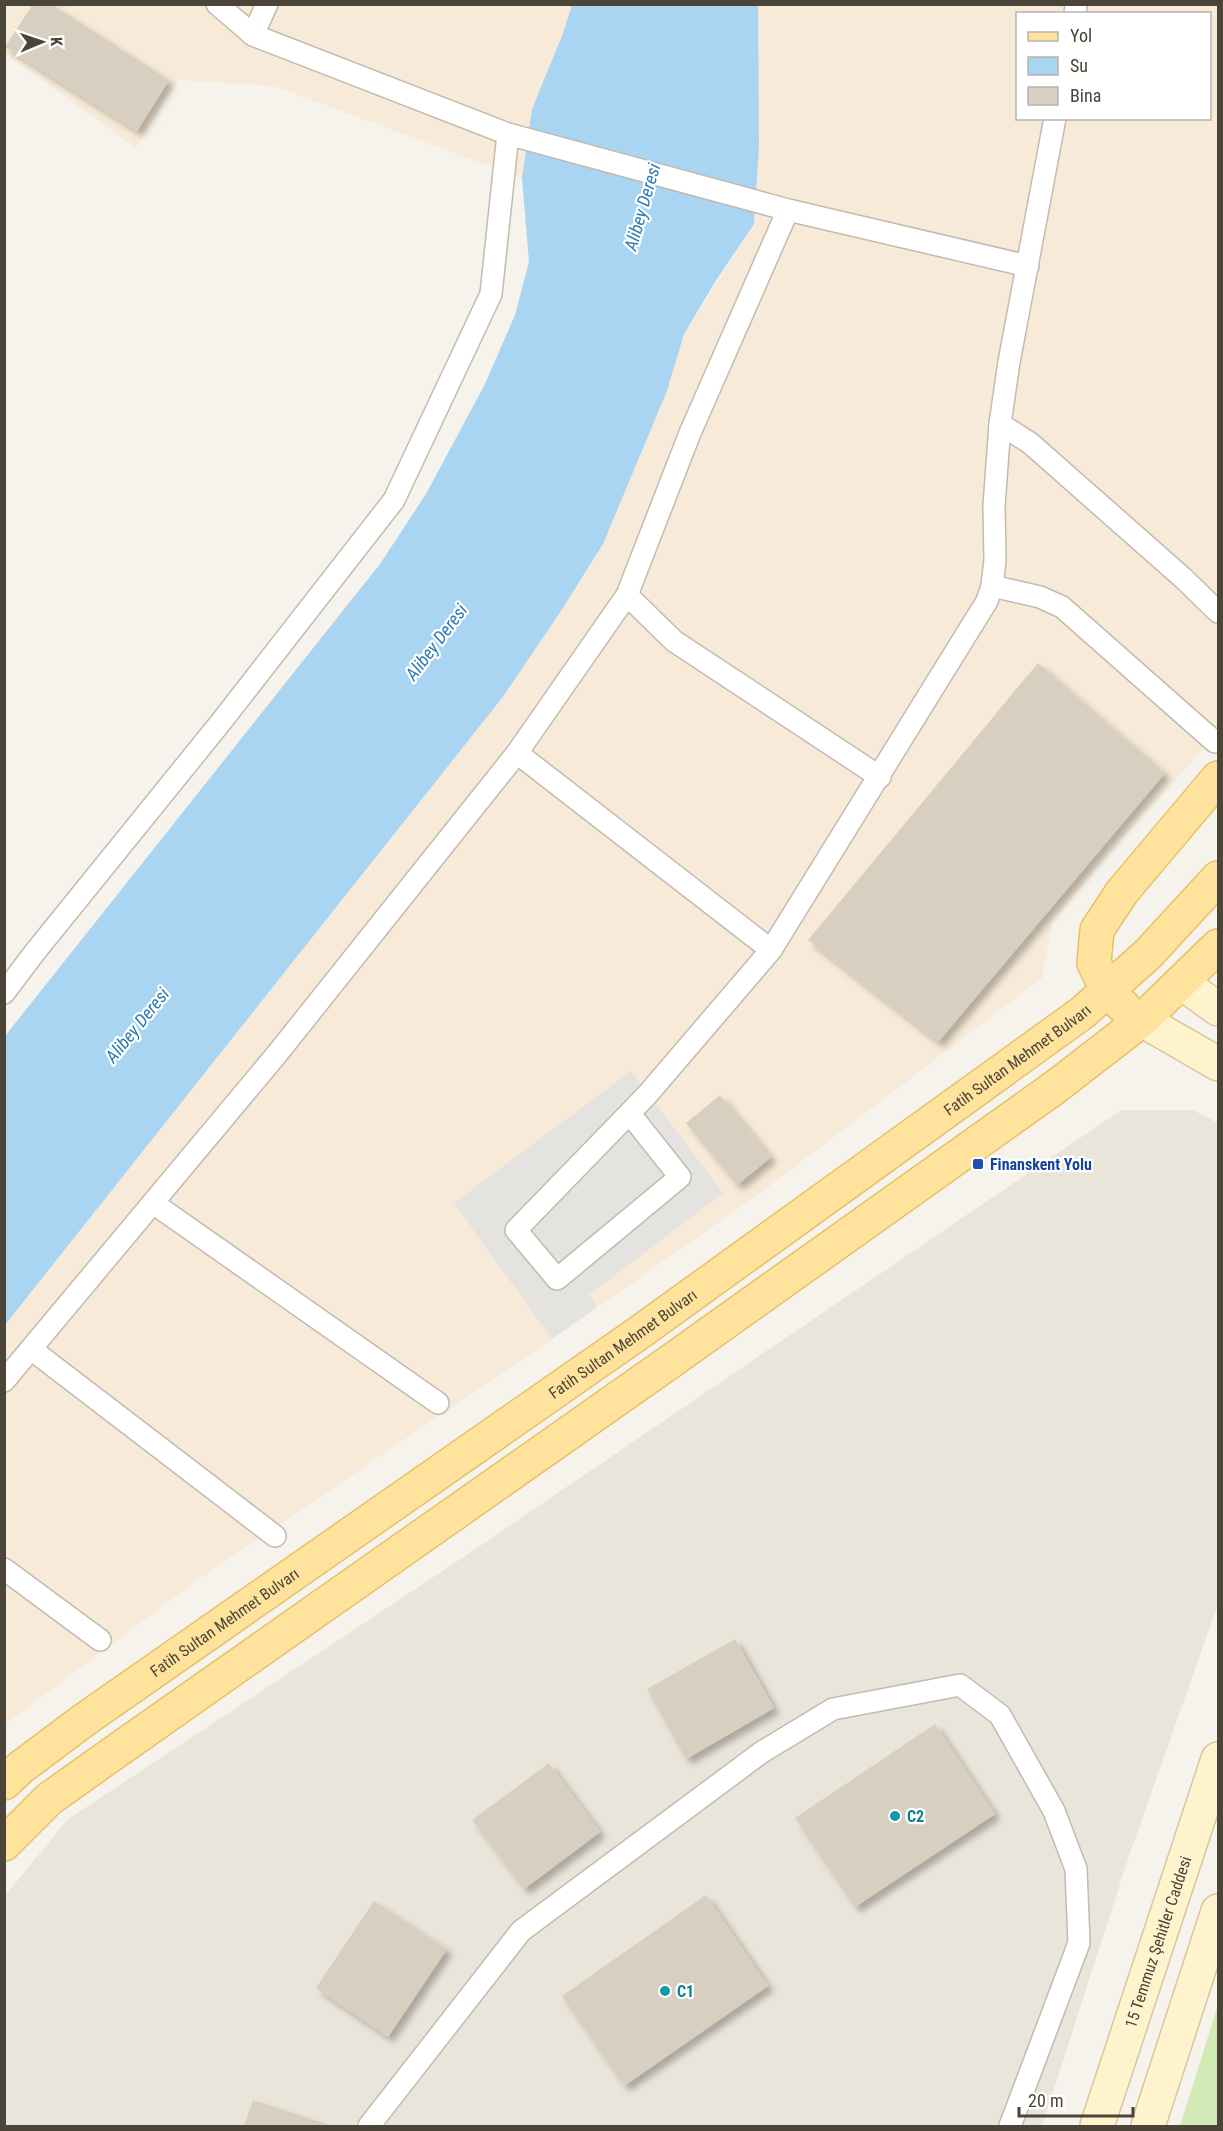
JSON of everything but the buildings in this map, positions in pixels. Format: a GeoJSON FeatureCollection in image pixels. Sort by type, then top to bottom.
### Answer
{"type":"FeatureCollection","features":[{"type":"Feature","properties":{"kind":"main road"},"geometry":{"type":"LineString","coordinates":[[1218,778],[1122,892],[1097,930],[1095,963],[1108,992],[1129,1012],[1218,1064]]}},
{"type":"Feature","properties":{"kind":"main road","name":"Fatih Sultan Mehmet Bulvarı"},"geometry":{"type":"LineString","coordinates":[[4,1783],[20,1768],[84,1720],[649,1325],[1082,1013],[1148,954],[1218,878]]}},
{"type":"Feature","properties":{"kind":"main road"},"geometry":{"type":"LineString","coordinates":[[4,1844],[50,1799],[1025,1109],[1109,1047],[1182,983],[1218,946]]}},
{"type":"Feature","properties":{"kind":"main road"},"geometry":{"type":"LineString","coordinates":[[1148,954],[1218,1009]]}},
{"type":"Feature","properties":{"kind":"main road","name":"15 Temmuz Şehitler Caddesi"},"geometry":{"type":"LineString","coordinates":[[1097,2127],[1218,1759]]}},
{"type":"Feature","properties":{"kind":"main road"},"geometry":{"type":"LineString","coordinates":[[1148,2127],[1218,1911]]}},
{"type":"Feature","properties":{"kind":"lane"},"geometry":{"type":"LineString","coordinates":[[217,4],[253,35],[508,134],[788,210],[1028,266]]}},
{"type":"Feature","properties":{"kind":"lane"},"geometry":{"type":"LineString","coordinates":[[253,35],[267,4]]}},
{"type":"Feature","properties":{"kind":"lane"},"geometry":{"type":"LineString","coordinates":[[630,1114],[680,1177],[557,1279],[516,1230],[630,1114],[771,950],[987,601],[992,586],[995,560],[994,507],[1000,424],[1009,362],[1055,120]]}},
{"type":"Feature","properties":{"kind":"lane"},"geometry":{"type":"LineString","coordinates":[[4,993],[221,722],[394,500],[491,294],[508,134]]}},
{"type":"Feature","properties":{"kind":"lane"},"geometry":{"type":"LineString","coordinates":[[4,1381],[277,1054],[517,753],[627,595],[690,433],[788,210]]}},
{"type":"Feature","properties":{"kind":"lane"},"geometry":{"type":"LineString","coordinates":[[1000,424],[1030,443],[1183,578],[1218,612]]}},
{"type":"Feature","properties":{"kind":"lane"},"geometry":{"type":"LineString","coordinates":[[992,586],[1040,597],[1062,607],[1215,742]]}},
{"type":"Feature","properties":{"kind":"lane"},"geometry":{"type":"LineString","coordinates":[[627,595],[674,641],[880,777]]}},
{"type":"Feature","properties":{"kind":"lane"},"geometry":{"type":"LineString","coordinates":[[517,753],[771,950]]}},
{"type":"Feature","properties":{"kind":"lane"},"geometry":{"type":"LineString","coordinates":[[153,1203],[438,1404]]}},
{"type":"Feature","properties":{"kind":"lane"},"geometry":{"type":"LineString","coordinates":[[31,1349],[275,1536]]}},
{"type":"Feature","properties":{"kind":"lane"},"geometry":{"type":"LineString","coordinates":[[4,1569],[100,1640]]}},
{"type":"Feature","properties":{"kind":"lane"},"geometry":{"type":"LineString","coordinates":[[369,2127],[521,1931],[762,1752],[833,1709],[960,1685],[1000,1715],[1054,1811],[1076,1869],[1078,1943],[1010,2127]]}},
{"type":"Feature","properties":{"kind":"shaded area"},"geometry":{"type":"Polygon","coordinates":[[[5,5],[1218,5],[1218,733],[1138,821],[1052,922],[1042,978],[755,1197],[552,1339],[189,1586],[5,1724],[5,1325],[502,698],[603,544],[667,391],[684,334],[754,224],[522,178],[274,86],[178,80],[136,148],[5,53],[5,5]]]}},
{"type":"Feature","properties":{"kind":"shaded area"},"geometry":{"type":"Polygon","coordinates":[[[631,1071],[723,1193],[589,1295],[597,1307],[552,1339],[454,1203],[631,1071]]]}},
{"type":"Feature","properties":{"kind":"shaded area"},"geometry":{"type":"Polygon","coordinates":[[[1121,1110],[1193,1110],[1218,1123],[1218,1604],[1129,1856],[1042,2126],[5,2126],[5,1896],[67,1820],[468,1554],[1121,1110]]]}},
{"type":"Feature","properties":{"kind":"green space"},"geometry":{"type":"Polygon","coordinates":[[[1218,2005],[1218,2126],[1180,2126],[1218,2005]]]}},
{"type":"Feature","properties":{"kind":"water","name":"Alibey Deresi"},"geometry":{"type":"Polygon","coordinates":[[[572,5],[758,5],[759,146],[754,224],[684,334],[667,391],[603,544],[502,698],[5,1325],[5,1036],[380,564],[426,494],[485,384],[515,315],[529,262],[522,178],[532,109],[572,5]]]}},
{"type":"Feature","properties":{"kind":"place","name":"Finanskent Yolu"},"geometry":{"type":"Point","coordinates":[978,1164]}},
{"type":"Feature","properties":{"kind":"place","name":"C2"},"geometry":{"type":"Point","coordinates":[895,1816]}},
{"type":"Feature","properties":{"kind":"place","name":"C1"},"geometry":{"type":"Point","coordinates":[665,1991]}}]}
